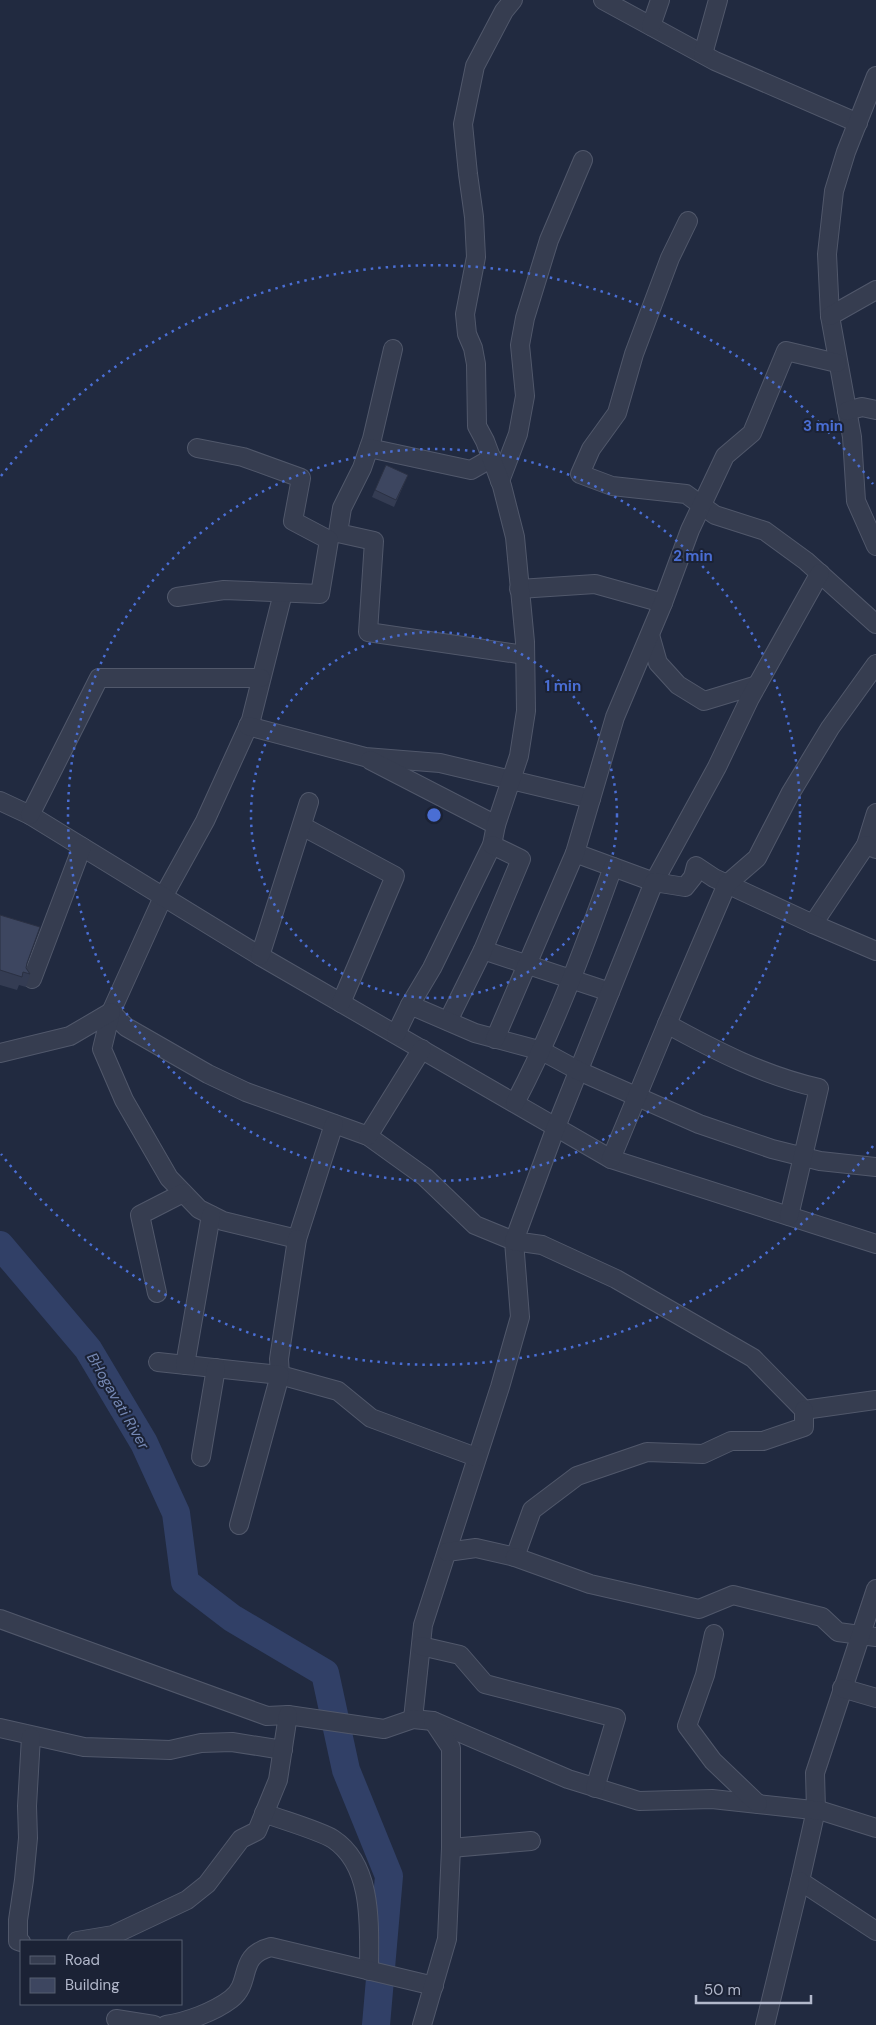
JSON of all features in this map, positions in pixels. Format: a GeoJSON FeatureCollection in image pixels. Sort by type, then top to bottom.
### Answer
{"type":"FeatureCollection","features":[{"type":"Feature","properties":{"kind":"street"},"geometry":{"type":"LineString","coordinates":[[396,1034],[410,1005],[432,968],[492,845],[496,825],[513,779],[519,756],[526,711],[525,655],[515,537],[500,480],[477,426],[476,364],[473,348],[466,334],[465,314],[476,257],[474,217],[464,124],[475,66],[504,11],[513,0]]}},
{"type":"Feature","properties":{"kind":"street"},"geometry":{"type":"LineString","coordinates":[[604,0],[703,54],[858,123]]}},
{"type":"Feature","properties":{"kind":"street"},"geometry":{"type":"LineString","coordinates":[[652,26],[660,0]]}},
{"type":"Feature","properties":{"kind":"street"},"geometry":{"type":"LineString","coordinates":[[703,54],[718,0]]}},
{"type":"Feature","properties":{"kind":"street"},"geometry":{"type":"LineString","coordinates":[[876,76],[834,191],[827,254],[830,316],[837,363],[852,437],[856,501],[871,525],[876,546]]}},
{"type":"Feature","properties":{"kind":"street"},"geometry":{"type":"LineString","coordinates":[[500,480],[518,434],[525,396],[520,345],[525,318],[549,240],[583,160]]}},
{"type":"Feature","properties":{"kind":"street"},"geometry":{"type":"LineString","coordinates":[[688,221],[670,258],[634,354],[618,413],[591,449],[580,474],[612,486],[686,494],[715,515],[765,531],[874,617]]}},
{"type":"Feature","properties":{"kind":"street"},"geometry":{"type":"LineString","coordinates":[[830,316],[876,290]]}},
{"type":"Feature","properties":{"kind":"street"},"geometry":{"type":"LineString","coordinates":[[393,349],[369,448],[342,508],[338,533],[374,541],[368,632],[525,655]]}},
{"type":"Feature","properties":{"kind":"street"},"geometry":{"type":"LineString","coordinates":[[495,1039],[575,853],[616,716],[663,603],[690,530],[725,456],[752,433],[786,351],[837,363]]}},
{"type":"Feature","properties":{"kind":"street"},"geometry":{"type":"LineString","coordinates":[[847,411],[862,407],[876,410]]}},
{"type":"Feature","properties":{"kind":"street"},"geometry":{"type":"LineString","coordinates":[[177,597],[224,590],[320,594],[329,540],[293,522],[301,478],[243,457],[197,448]]}},
{"type":"Feature","properties":{"kind":"street"},"geometry":{"type":"LineString","coordinates":[[369,448],[471,470],[492,458]]}},
{"type":"Feature","properties":{"kind":"street"},"geometry":{"type":"LineString","coordinates":[[413,1719],[423,1625],[500,1387],[520,1317],[514,1241],[556,1127],[654,882],[717,767],[757,685],[820,573]]}},
{"type":"Feature","properties":{"kind":"street"},"geometry":{"type":"LineString","coordinates":[[519,589],[595,584],[663,603]]}},
{"type":"Feature","properties":{"kind":"street"},"geometry":{"type":"LineString","coordinates":[[283,593],[248,726],[205,820],[164,897],[111,1012],[102,1049],[124,1100],[169,1178],[199,1209],[223,1221],[297,1239]]}},
{"type":"Feature","properties":{"kind":"street"},"geometry":{"type":"LineString","coordinates":[[650,635],[658,663],[678,685],[704,701],[757,685]]}},
{"type":"Feature","properties":{"kind":"street"},"geometry":{"type":"LineString","coordinates":[[611,1159],[727,884],[757,858],[790,794],[820,744],[858,687],[876,664]]}},
{"type":"Feature","properties":{"kind":"street"},"geometry":{"type":"LineString","coordinates":[[30,815],[99,678],[261,678]]}},
{"type":"Feature","properties":{"kind":"street"},"geometry":{"type":"LineString","coordinates":[[248,726],[365,757],[440,763],[591,799]]}},
{"type":"Feature","properties":{"kind":"street"},"geometry":{"type":"LineString","coordinates":[[365,757],[496,825]]}},
{"type":"Feature","properties":{"kind":"street"},"geometry":{"type":"LineString","coordinates":[[0,801],[30,815],[260,956],[611,1159],[876,1244]]}},
{"type":"Feature","properties":{"kind":"street"},"geometry":{"type":"LineString","coordinates":[[260,956],[309,802]]}},
{"type":"Feature","properties":{"kind":"street"},"geometry":{"type":"LineString","coordinates":[[813,924],[871,847],[876,813]]}},
{"type":"Feature","properties":{"kind":"street"},"geometry":{"type":"LineString","coordinates":[[302,826],[395,876],[341,1003]]}},
{"type":"Feature","properties":{"kind":"street"},"geometry":{"type":"LineString","coordinates":[[448,1022],[483,950],[520,859],[492,845]]}},
{"type":"Feature","properties":{"kind":"street"},"geometry":{"type":"LineString","coordinates":[[32,979],[82,847]]}},
{"type":"Feature","properties":{"kind":"street"},"geometry":{"type":"LineString","coordinates":[[575,853],[654,882],[685,887],[693,877],[696,866],[727,884],[876,951]]}},
{"type":"Feature","properties":{"kind":"street"},"geometry":{"type":"LineString","coordinates":[[515,1103],[542,1051],[572,981],[613,867]]}},
{"type":"Feature","properties":{"kind":"street"},"geometry":{"type":"LineString","coordinates":[[483,950],[610,992]]}},
{"type":"Feature","properties":{"kind":"street"},"geometry":{"type":"LineString","coordinates":[[410,1005],[448,1022],[495,1039],[542,1051],[579,1071],[699,1124],[772,1149],[803,1157],[820,1161],[876,1167]]}},
{"type":"Feature","properties":{"kind":"street"},"geometry":{"type":"LineString","coordinates":[[0,1053],[70,1036],[111,1012]]}},
{"type":"Feature","properties":{"kind":"street"},"geometry":{"type":"LineString","coordinates":[[111,1012],[126,1027],[208,1074],[246,1092],[368,1136],[425,1177],[475,1225],[514,1241],[542,1246],[616,1279],[753,1358],[804,1410],[804,1427],[762,1441],[730,1441],[703,1454],[646,1452],[577,1476],[532,1510],[515,1557]]}},
{"type":"Feature","properties":{"kind":"street"},"geometry":{"type":"LineString","coordinates":[[667,1024],[736,1060],[790,1082],[819,1088],[789,1216]]}},
{"type":"Feature","properties":{"kind":"street"},"geometry":{"type":"LineString","coordinates":[[368,1136],[422,1050]]}},
{"type":"Feature","properties":{"kind":"street"},"geometry":{"type":"LineString","coordinates":[[239,1525],[280,1375],[279,1359],[297,1239],[334,1124]]}},
{"type":"Feature","properties":{"kind":"street"},"geometry":{"type":"LineString","coordinates":[[157,1292],[140,1215],[183,1193]]}},
{"type":"Feature","properties":{"kind":"street"},"geometry":{"type":"LineString","coordinates":[[185,1365],[211,1215]]}},
{"type":"Feature","properties":{"kind":"street"},"geometry":{"type":"LineString","coordinates":[[158,1362],[280,1375],[338,1391],[371,1418],[476,1457]]}},
{"type":"Feature","properties":{"kind":"street"},"geometry":{"type":"LineString","coordinates":[[201,1457],[216,1368]]}},
{"type":"Feature","properties":{"kind":"street"},"geometry":{"type":"LineString","coordinates":[[804,1410],[876,1400]]}},
{"type":"Feature","properties":{"kind":"street"},"geometry":{"type":"LineString","coordinates":[[447,1552],[476,1548],[515,1557],[590,1584],[699,1609],[733,1595],[822,1617],[838,1632],[868,1636]]}},
{"type":"Feature","properties":{"kind":"street"},"geometry":{"type":"LineString","coordinates":[[765,2025],[816,1810],[814,1773],[842,1688],[868,1636],[876,1589]]}},
{"type":"Feature","properties":{"kind":"street"},"geometry":{"type":"LineString","coordinates":[[0,1618],[267,1716],[296,1716],[384,1729],[413,1719],[433,1721],[568,1779],[638,1801],[712,1799],[816,1810],[876,1828]]}},
{"type":"Feature","properties":{"kind":"street"},"geometry":{"type":"LineString","coordinates":[[714,1634],[705,1675],[687,1726],[713,1761],[758,1804]]}},
{"type":"Feature","properties":{"kind":"street"},"geometry":{"type":"LineString","coordinates":[[421,1646],[460,1655],[485,1684],[616,1718],[595,1788]]}},
{"type":"Feature","properties":{"kind":"street"},"geometry":{"type":"LineString","coordinates":[[842,1688],[876,1698]]}},
{"type":"Feature","properties":{"kind":"street"},"geometry":{"type":"LineString","coordinates":[[83,1940],[113,1935],[187,1900],[207,1884],[241,1840],[257,1831],[278,1780],[283,1750],[296,1716]]}},
{"type":"Feature","properties":{"kind":"street"},"geometry":{"type":"LineString","coordinates":[[422,2025],[448,1939],[451,1848],[451,1748],[433,1721]]}},
{"type":"Feature","properties":{"kind":"street"},"geometry":{"type":"LineString","coordinates":[[0,1728],[84,1746],[170,1750],[201,1743],[232,1742],[283,1750]]}},
{"type":"Feature","properties":{"kind":"street"},"geometry":{"type":"LineString","coordinates":[[20,1942],[18,1941],[18,1920],[28,1838],[27,1806],[31,1736]]}},
{"type":"Feature","properties":{"kind":"street"},"geometry":{"type":"LineString","coordinates":[[264,1813],[333,1839],[358,1867],[369,1923],[369,1971]]}},
{"type":"Feature","properties":{"kind":"street"},"geometry":{"type":"LineString","coordinates":[[451,1848],[531,1841]]}},
{"type":"Feature","properties":{"kind":"street"},"geometry":{"type":"LineString","coordinates":[[800,1882],[876,1931]]}},
{"type":"Feature","properties":{"kind":"street"},"geometry":{"type":"LineString","coordinates":[[166,2025],[187,2022],[232,1998],[242,1983],[248,1961],[258,1950],[271,1947],[434,1986]]}},
{"type":"Feature","properties":{"kind":"street"},"geometry":{"type":"LineString","coordinates":[[116,2019],[154,2025]]}},
{"type":"Feature","properties":{"kind":"building"},"geometry":{"type":"Polygon","coordinates":[[[386,465],[408,475],[396,500],[375,490],[386,465]]]}},
{"type":"Feature","properties":{"kind":"building"},"geometry":{"type":"Polygon","coordinates":[[[0,915],[40,927],[27,963],[26,968],[30,974],[23,972],[22,977],[0,970],[0,915]]]}},
{"type":"Feature","properties":{"kind":"waterway","name":"BHogavati River"},"geometry":{"type":"LineString","coordinates":[[0,1245],[88,1349],[144,1443],[176,1513],[185,1582],[232,1618],[325,1673],[346,1770],[389,1876],[376,2025]]}}]}
